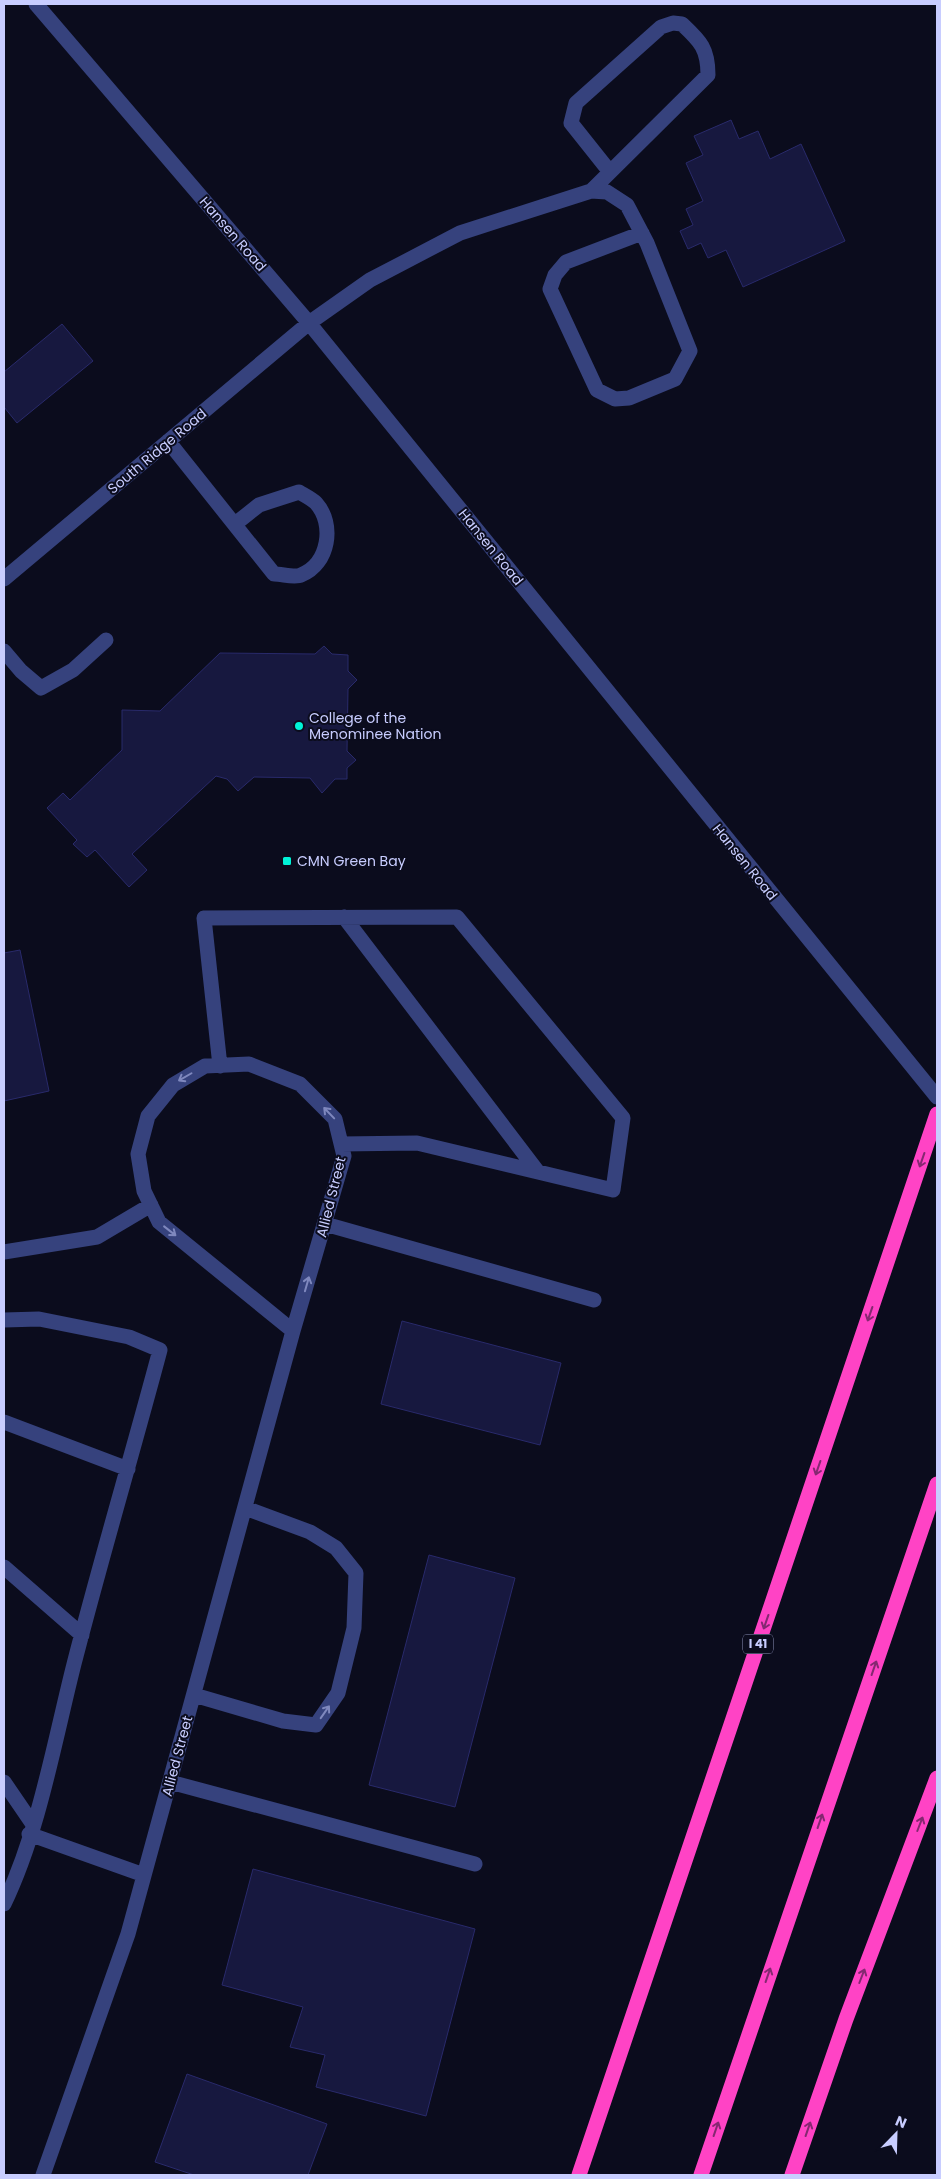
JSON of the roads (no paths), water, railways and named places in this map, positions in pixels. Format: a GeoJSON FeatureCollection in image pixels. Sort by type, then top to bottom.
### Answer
{"type":"FeatureCollection","features":[{"type":"Feature","properties":{"kind":"highway","name":"I 41"},"geometry":{"type":"LineString","coordinates":[[579,2175],[937,1114]]}},
{"type":"Feature","properties":{"kind":"highway"},"geometry":{"type":"LineString","coordinates":[[701,2175],[937,1484]]}},
{"type":"Feature","properties":{"kind":"highway"},"geometry":{"type":"LineString","coordinates":[[792,2175],[846,2019],[937,1778]]}},
{"type":"Feature","properties":{"kind":"street","name":"Hansen Road"},"geometry":{"type":"LineString","coordinates":[[36,4],[309,323],[937,1097]]}},
{"type":"Feature","properties":{"kind":"street"},"geometry":{"type":"LineString","coordinates":[[590,191],[610,172],[708,75],[708,57],[700,41],[682,24],[673,23],[661,27],[576,103],[572,123],[610,172]]}},
{"type":"Feature","properties":{"kind":"street","name":"South Ridge Road"},"geometry":{"type":"LineString","coordinates":[[4,579],[309,323],[370,280],[460,233],[590,191]]}},
{"type":"Feature","properties":{"kind":"street"},"geometry":{"type":"LineString","coordinates":[[590,191],[608,192],[627,206],[642,233],[690,351],[675,379],[629,398],[615,399],[597,390],[550,289],[555,275],[566,262],[642,233]]}},
{"type":"Feature","properties":{"kind":"street"},"geometry":{"type":"LineString","coordinates":[[168,441],[274,574],[300,576],[316,565],[327,544],[326,521],[315,503],[299,492],[259,505],[235,524]]}},
{"type":"Feature","properties":{"kind":"street"},"geometry":{"type":"LineString","coordinates":[[4,651],[21,671],[41,688],[73,670],[106,640]]}},
{"type":"Feature","properties":{"kind":"street"},"geometry":{"type":"LineString","coordinates":[[344,917],[538,1172]]}},
{"type":"Feature","properties":{"kind":"street"},"geometry":{"type":"LineString","coordinates":[[220,1066],[204,918],[457,917],[623,1118],[613,1190],[417,1143],[341,1144]]}},
{"type":"Feature","properties":{"kind":"street","name":"Allied Street"},"geometry":{"type":"LineString","coordinates":[[43,2175],[128,1934],[293,1331],[344,1156],[335,1120],[300,1084],[249,1064],[204,1066],[173,1085],[148,1116],[138,1154],[144,1191],[159,1222],[293,1331]]}},
{"type":"Feature","properties":{"kind":"street"},"geometry":{"type":"LineString","coordinates":[[4,1252],[97,1237],[150,1205]]}},
{"type":"Feature","properties":{"kind":"street"},"geometry":{"type":"LineString","coordinates":[[325,1224],[594,1300]]}},
{"type":"Feature","properties":{"kind":"street"},"geometry":{"type":"LineString","coordinates":[[4,1320],[39,1319],[129,1337],[160,1350],[31,1829],[14,1882],[4,1904]]}},
{"type":"Feature","properties":{"kind":"street"},"geometry":{"type":"LineString","coordinates":[[4,1422],[128,1469]]}},
{"type":"Feature","properties":{"kind":"street"},"geometry":{"type":"LineString","coordinates":[[194,1695],[283,1721],[316,1725],[338,1693],[354,1628],[356,1573],[336,1548],[310,1532],[245,1508]]}},
{"type":"Feature","properties":{"kind":"street"},"geometry":{"type":"LineString","coordinates":[[4,1567],[82,1635]]}},
{"type":"Feature","properties":{"kind":"street"},"geometry":{"type":"LineString","coordinates":[[4,1782],[31,1829],[144,1876]]}},
{"type":"Feature","properties":{"kind":"street"},"geometry":{"type":"LineString","coordinates":[[170,1782],[475,1864]]}},
{"type":"Feature","properties":{"kind":"place","name":"College of the Menominee Nation"},"geometry":{"type":"Point","coordinates":[299,726]}},
{"type":"Feature","properties":{"kind":"place","name":"CMN Green Bay"},"geometry":{"type":"Point","coordinates":[287,861]}}]}
